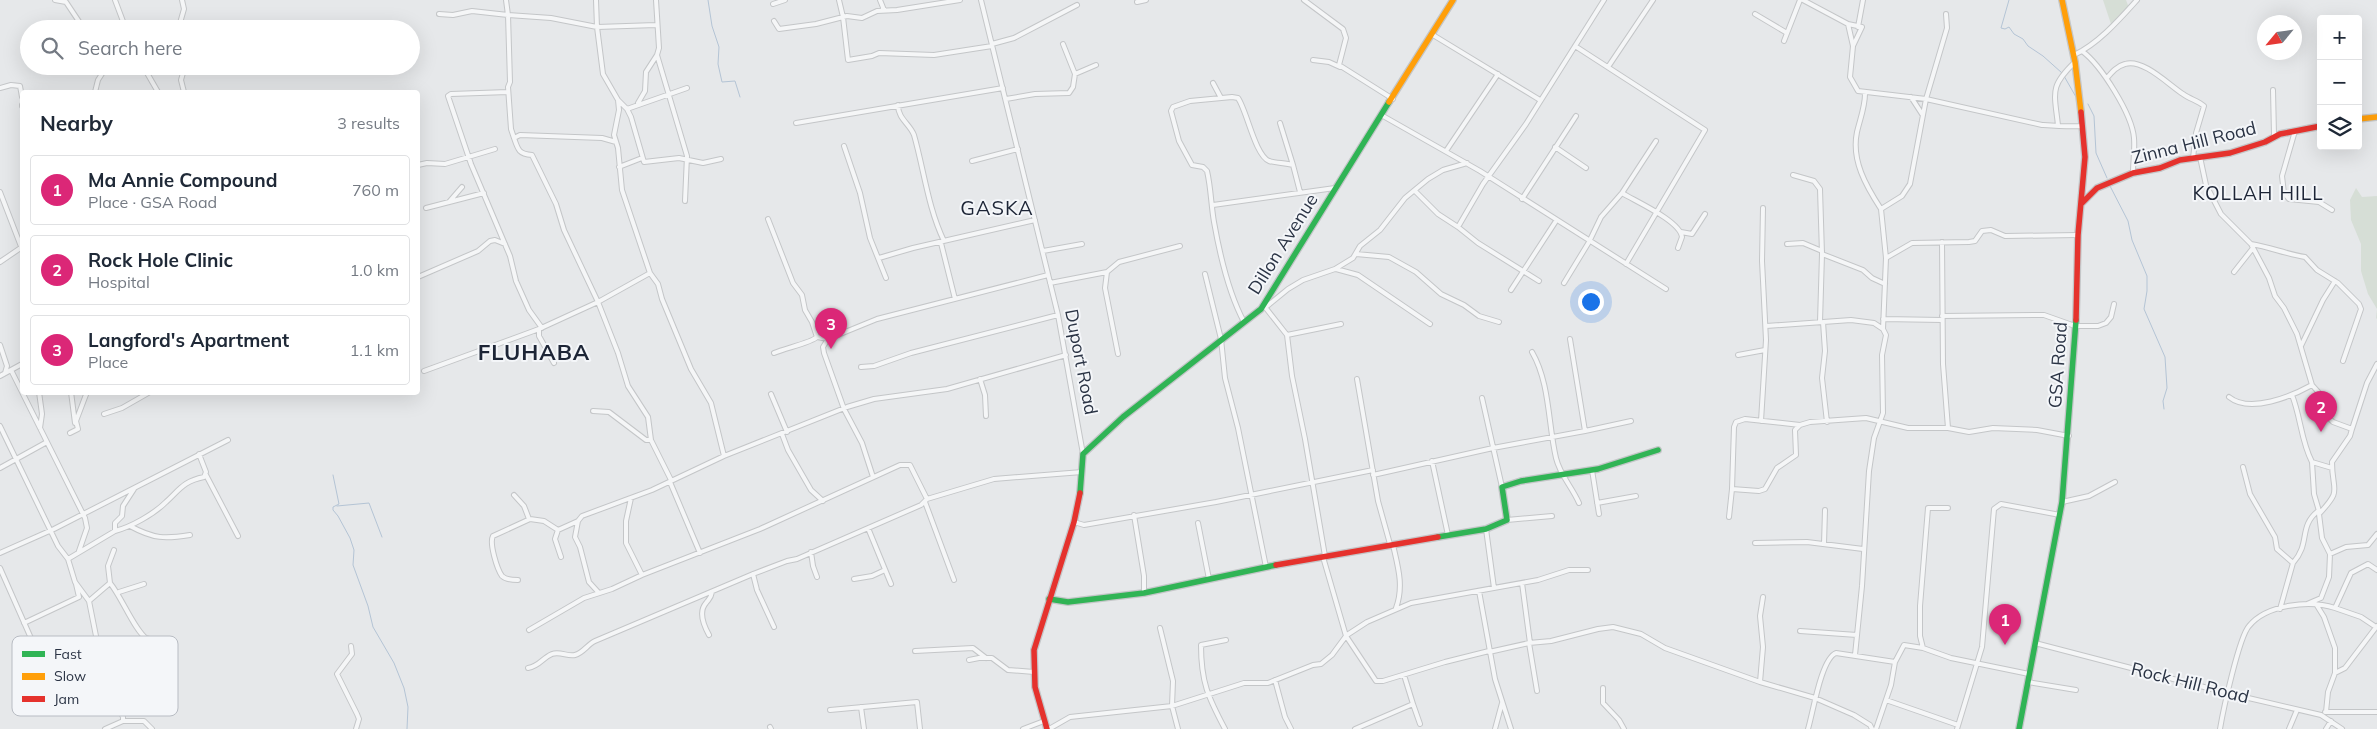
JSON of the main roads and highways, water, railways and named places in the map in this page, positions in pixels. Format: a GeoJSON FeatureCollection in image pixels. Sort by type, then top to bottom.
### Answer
{"type":"FeatureCollection","features":[{"type":"Feature","properties":{"kind":"waterway"},"geometry":{"type":"LineString","coordinates":[[708,0],[712,26],[719,47],[718,64],[722,82],[735,81],[740,97]]}},
{"type":"Feature","properties":{"kind":"waterway"},"geometry":{"type":"LineString","coordinates":[[2009,0],[2001,28],[2009,27],[2014,34],[2023,39],[2028,46],[2062,73]]}},
{"type":"Feature","properties":{"kind":"waterway"},"geometry":{"type":"LineString","coordinates":[[2064,76],[2076,97]]}},
{"type":"Feature","properties":{"kind":"waterway"},"geometry":{"type":"LineString","coordinates":[[2088,104],[2094,116],[2096,153],[2107,178]]}},
{"type":"Feature","properties":{"kind":"waterway"},"geometry":{"type":"LineString","coordinates":[[2110,186],[2128,221],[2132,240],[2147,276],[2144,309],[2165,357],[2167,388],[2163,401],[2164,409]]}},
{"type":"Feature","properties":{"kind":"waterway"},"geometry":{"type":"LineString","coordinates":[[333,475],[339,504],[333,507],[333,510],[350,538],[354,550],[353,565],[368,606],[373,627],[394,663],[404,688],[408,707],[407,729]]}},
{"type":"Feature","properties":{"kind":"waterway"},"geometry":{"type":"LineString","coordinates":[[337,506],[369,503],[382,537]]}},
{"type":"Feature","properties":{"kind":"place","name":"Langford's Apartment"},"geometry":{"type":"Point","coordinates":[831,349]}},
{"type":"Feature","properties":{"kind":"place","name":"Rock Hole Clinic"},"geometry":{"type":"Point","coordinates":[2321,432]}},
{"type":"Feature","properties":{"kind":"place","name":"Ma Annie Compound"},"geometry":{"type":"Point","coordinates":[2005,645]}},
{"type":"Feature","properties":{"kind":"district","name":"KOLLAH HILL"},"geometry":{"type":"Point","coordinates":[2258,193]}},
{"type":"Feature","properties":{"kind":"district","name":"GASKA"},"geometry":{"type":"Point","coordinates":[997,208]}},
{"type":"Feature","properties":{"kind":"district","name":"FLUHABA"},"geometry":{"type":"Point","coordinates":[534,352]}}]}
